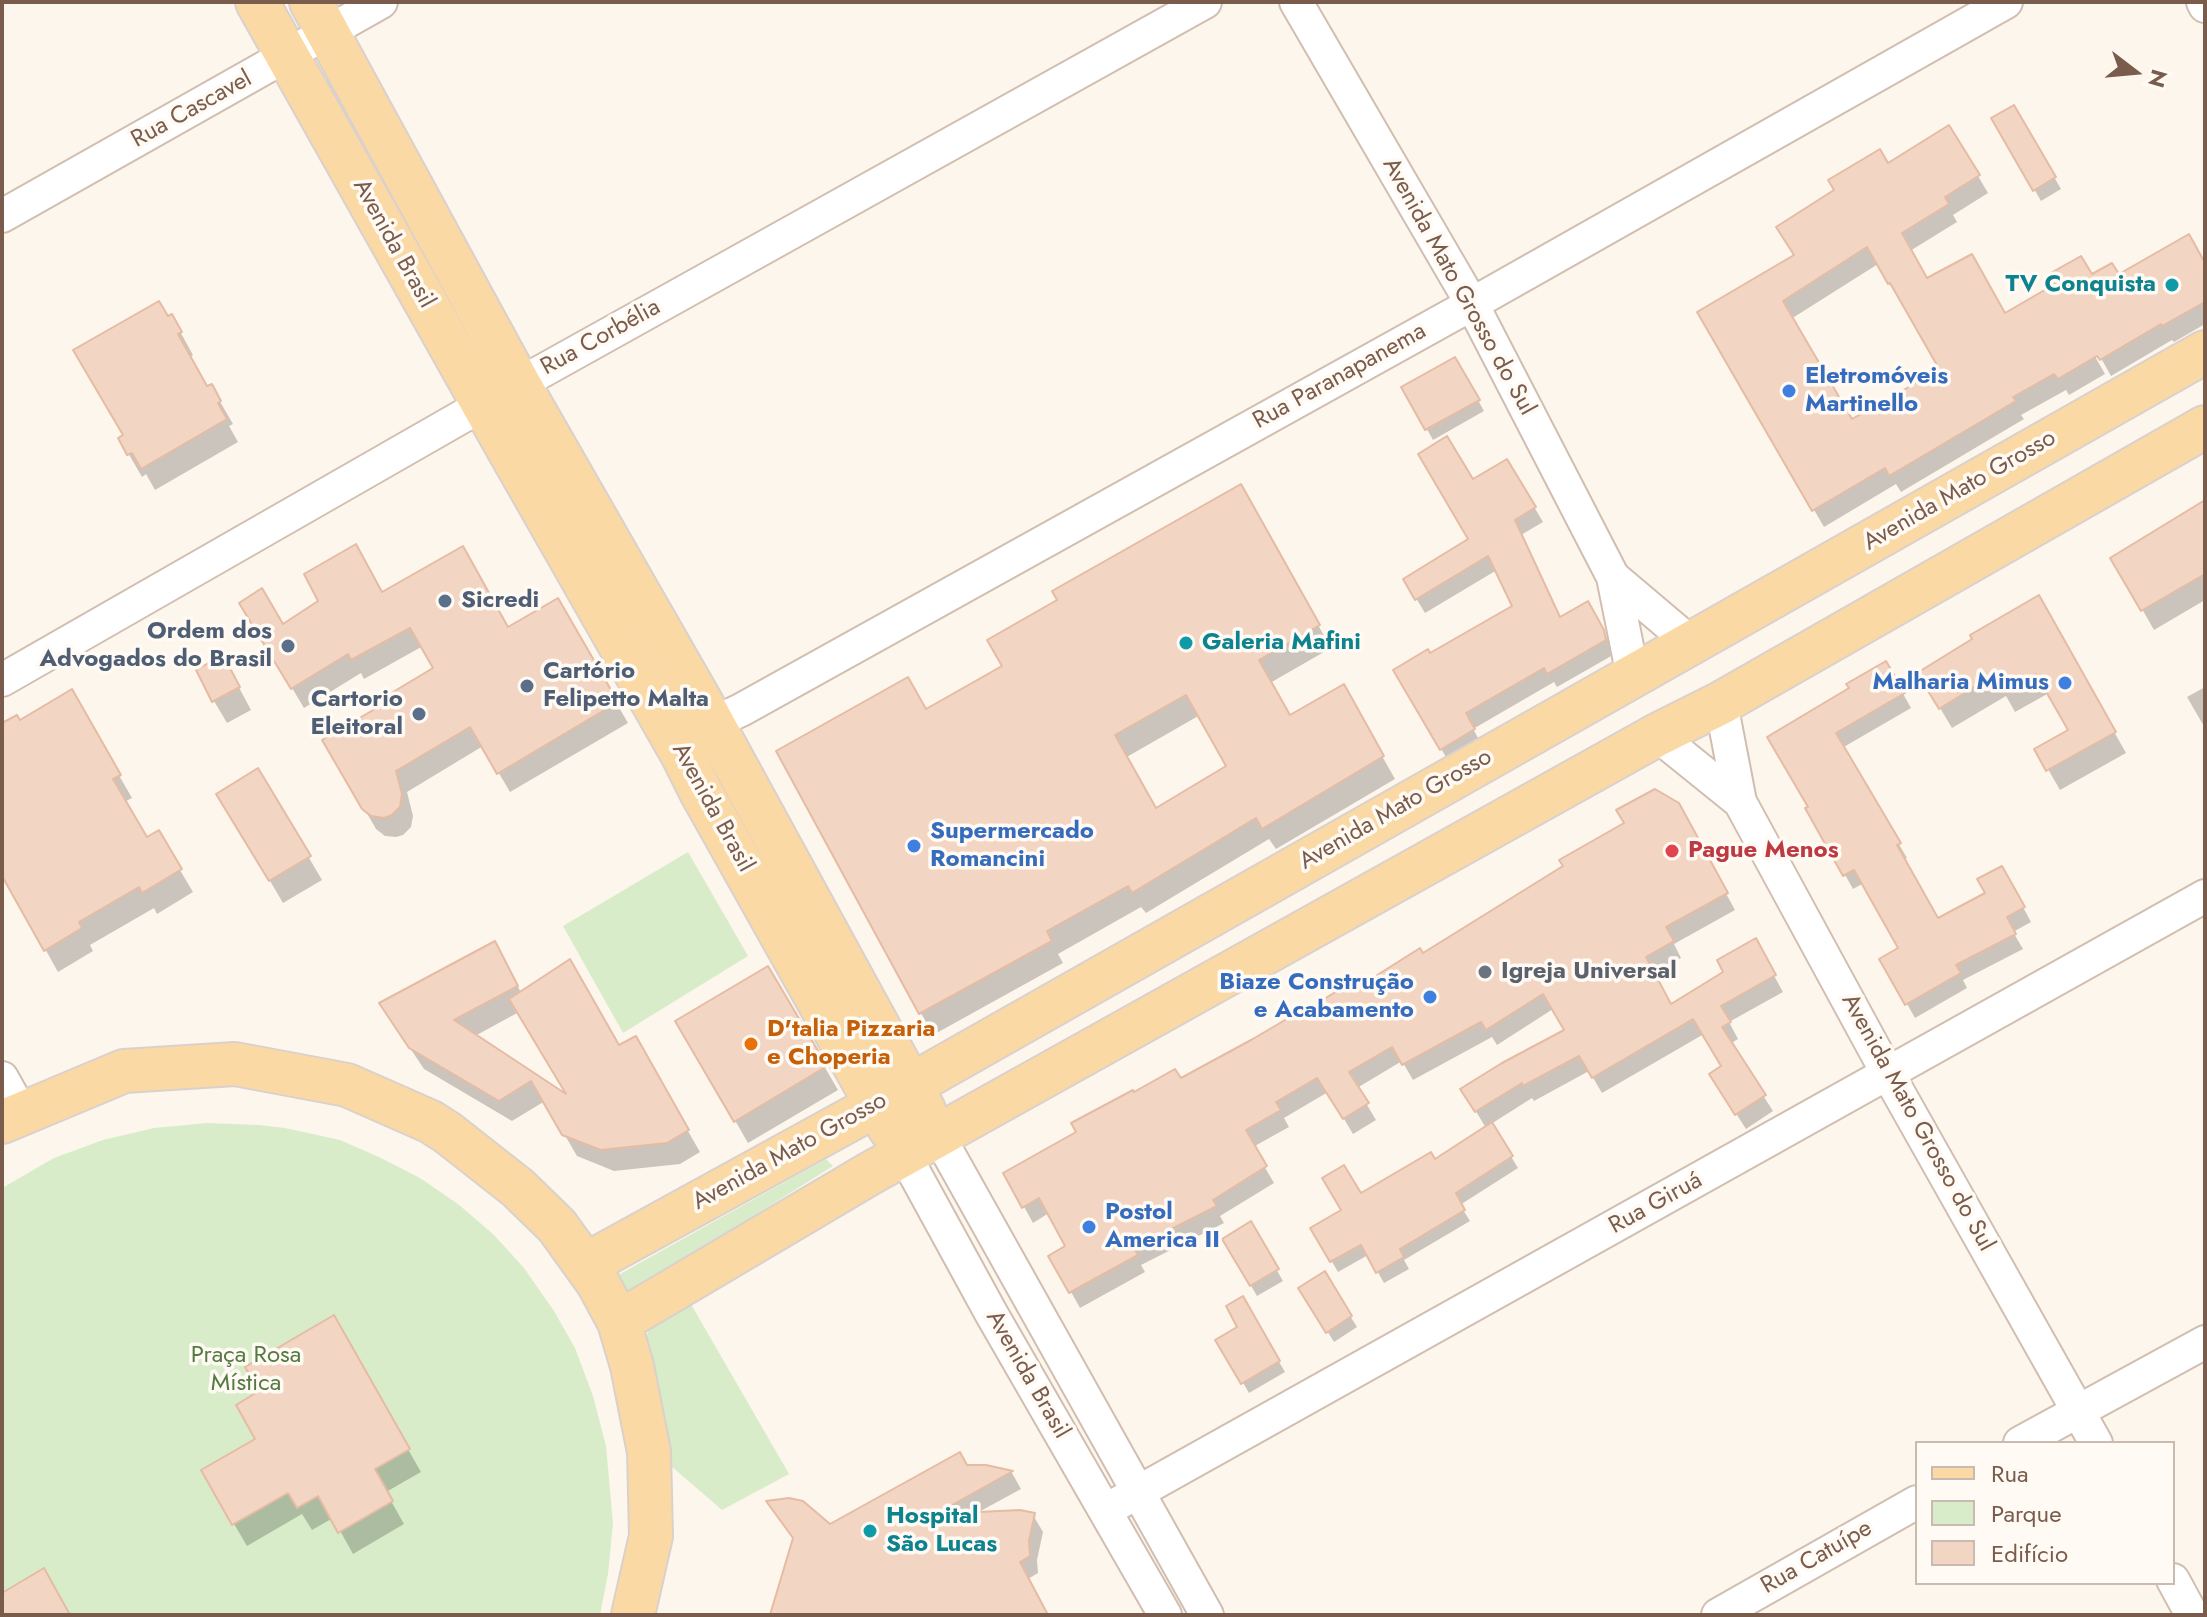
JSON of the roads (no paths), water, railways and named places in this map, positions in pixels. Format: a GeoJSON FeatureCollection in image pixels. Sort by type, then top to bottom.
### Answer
{"type":"FeatureCollection","features":[{"type":"Feature","properties":{"kind":"main road","name":"Avenida Brasil"},"geometry":{"type":"LineString","coordinates":[[257,2],[701,792],[894,1095]]}},
{"type":"Feature","properties":{"kind":"main road","name":"Avenida Brasil"},"geometry":{"type":"LineString","coordinates":[[319,17],[519,384],[713,723],[921,1145]]}},
{"type":"Feature","properties":{"kind":"main road","name":"Avenida Mato Grosso"},"geometry":{"type":"LineString","coordinates":[[585,1265],[894,1095],[2205,352]]}},
{"type":"Feature","properties":{"kind":"main road"},"geometry":{"type":"LineString","coordinates":[[619,1322],[921,1145],[1657,735],[1721,703],[2205,427]]}},
{"type":"Feature","properties":{"kind":"main road"},"geometry":{"type":"LineString","coordinates":[[8,1104],[124,1071],[235,1064],[343,1084],[431,1122],[518,1188],[557,1226],[585,1265],[607,1298],[627,1341],[649,1452],[651,1536],[633,1615]]}},
{"type":"Feature","properties":{"kind":"street","name":"Rua Cascavel"},"geometry":{"type":"LineString","coordinates":[[2,216],[288,57],[319,17],[381,2]]}},
{"type":"Feature","properties":{"kind":"street","name":"Rua Corbélia"},"geometry":{"type":"LineString","coordinates":[[2,680],[519,384],[1205,2]]}},
{"type":"Feature","properties":{"kind":"street","name":"Avenida Mato Grosso do Sul"},"geometry":{"type":"LineString","coordinates":[[1296,2],[1472,304],[1613,577]]}},
{"type":"Feature","properties":{"kind":"street","name":"Rua Paranapanema"},"geometry":{"type":"LineString","coordinates":[[713,723],[1472,304],[2006,2]]}},
{"type":"Feature","properties":{"kind":"street"},"geometry":{"type":"LineString","coordinates":[[1613,577],[1691,643]]}},
{"type":"Feature","properties":{"kind":"street"},"geometry":{"type":"LineString","coordinates":[[1613,577],[1633,676]]}},
{"type":"Feature","properties":{"kind":"street"},"geometry":{"type":"LineString","coordinates":[[1721,703],[1740,802]]}},
{"type":"Feature","properties":{"kind":"street"},"geometry":{"type":"LineString","coordinates":[[1657,735],[1740,802]]}},
{"type":"Feature","properties":{"kind":"street","name":"Avenida Mato Grosso do Sul"},"geometry":{"type":"LineString","coordinates":[[1740,802],[1888,1074],[2095,1441]]}},
{"type":"Feature","properties":{"kind":"street","name":"Rua Giruá"},"geometry":{"type":"LineString","coordinates":[[1106,1510],[2205,896]]}},
{"type":"Feature","properties":{"kind":"street","name":"Avenida Brasil"},"geometry":{"type":"LineString","coordinates":[[921,1145],[1139,1492],[1207,1615]]}},
{"type":"Feature","properties":{"kind":"street","name":"Avenida Brasil"},"geometry":{"type":"LineString","coordinates":[[921,1145],[1007,1340],[1165,1615]]}},
{"type":"Feature","properties":{"kind":"street"},"geometry":{"type":"LineString","coordinates":[[2024,1441],[2205,1342]]}},
{"type":"Feature","properties":{"kind":"street","name":"Rua Catuípe"},"geometry":{"type":"LineString","coordinates":[[1718,1615],[1915,1503]]}},
{"type":"Feature","properties":{"kind":"street"},"geometry":{"type":"LineString","coordinates":[[2175,1584],[2192,1615]]}},
{"type":"Feature","properties":{"kind":"place","name":"TV Conquista"},"geometry":{"type":"Point","coordinates":[2172,285]}},
{"type":"Feature","properties":{"kind":"place","name":"Eletromóveis Martinello"},"geometry":{"type":"Point","coordinates":[1789,391]}},
{"type":"Feature","properties":{"kind":"place","name":"Sicredi"},"geometry":{"type":"Point","coordinates":[445,601]}},
{"type":"Feature","properties":{"kind":"place","name":"Galeria Mafini"},"geometry":{"type":"Point","coordinates":[1186,643]}},
{"type":"Feature","properties":{"kind":"place","name":"Ordem dos Advogados do Brasil"},"geometry":{"type":"Point","coordinates":[288,646]}},
{"type":"Feature","properties":{"kind":"place","name":"Malharia Mimus"},"geometry":{"type":"Point","coordinates":[2065,683]}},
{"type":"Feature","properties":{"kind":"place","name":"Cartório Felipetto Malta"},"geometry":{"type":"Point","coordinates":[527,686]}},
{"type":"Feature","properties":{"kind":"place","name":"Cartorio Eleitoral"},"geometry":{"type":"Point","coordinates":[419,714]}},
{"type":"Feature","properties":{"kind":"place","name":"Supermercado Romancini"},"geometry":{"type":"Point","coordinates":[914,846]}},
{"type":"Feature","properties":{"kind":"place","name":"Pague Menos"},"geometry":{"type":"Point","coordinates":[1672,851]}},
{"type":"Feature","properties":{"kind":"place","name":"Igreja Universal"},"geometry":{"type":"Point","coordinates":[1485,972]}},
{"type":"Feature","properties":{"kind":"place","name":"Biaze Construção e Acabamento"},"geometry":{"type":"Point","coordinates":[1430,997]}},
{"type":"Feature","properties":{"kind":"place","name":"D'talia Pizzaria e Choperia"},"geometry":{"type":"Point","coordinates":[751,1044]}},
{"type":"Feature","properties":{"kind":"place","name":"Postol America II"},"geometry":{"type":"Point","coordinates":[1089,1227]}},
{"type":"Feature","properties":{"kind":"place","name":"Hospital São Lucas"},"geometry":{"type":"Point","coordinates":[870,1531]}},
{"type":"Feature","properties":{"kind":"park label","name":"Praça Rosa Mística"},"geometry":{"type":"Point","coordinates":[246,1370]}}]}
